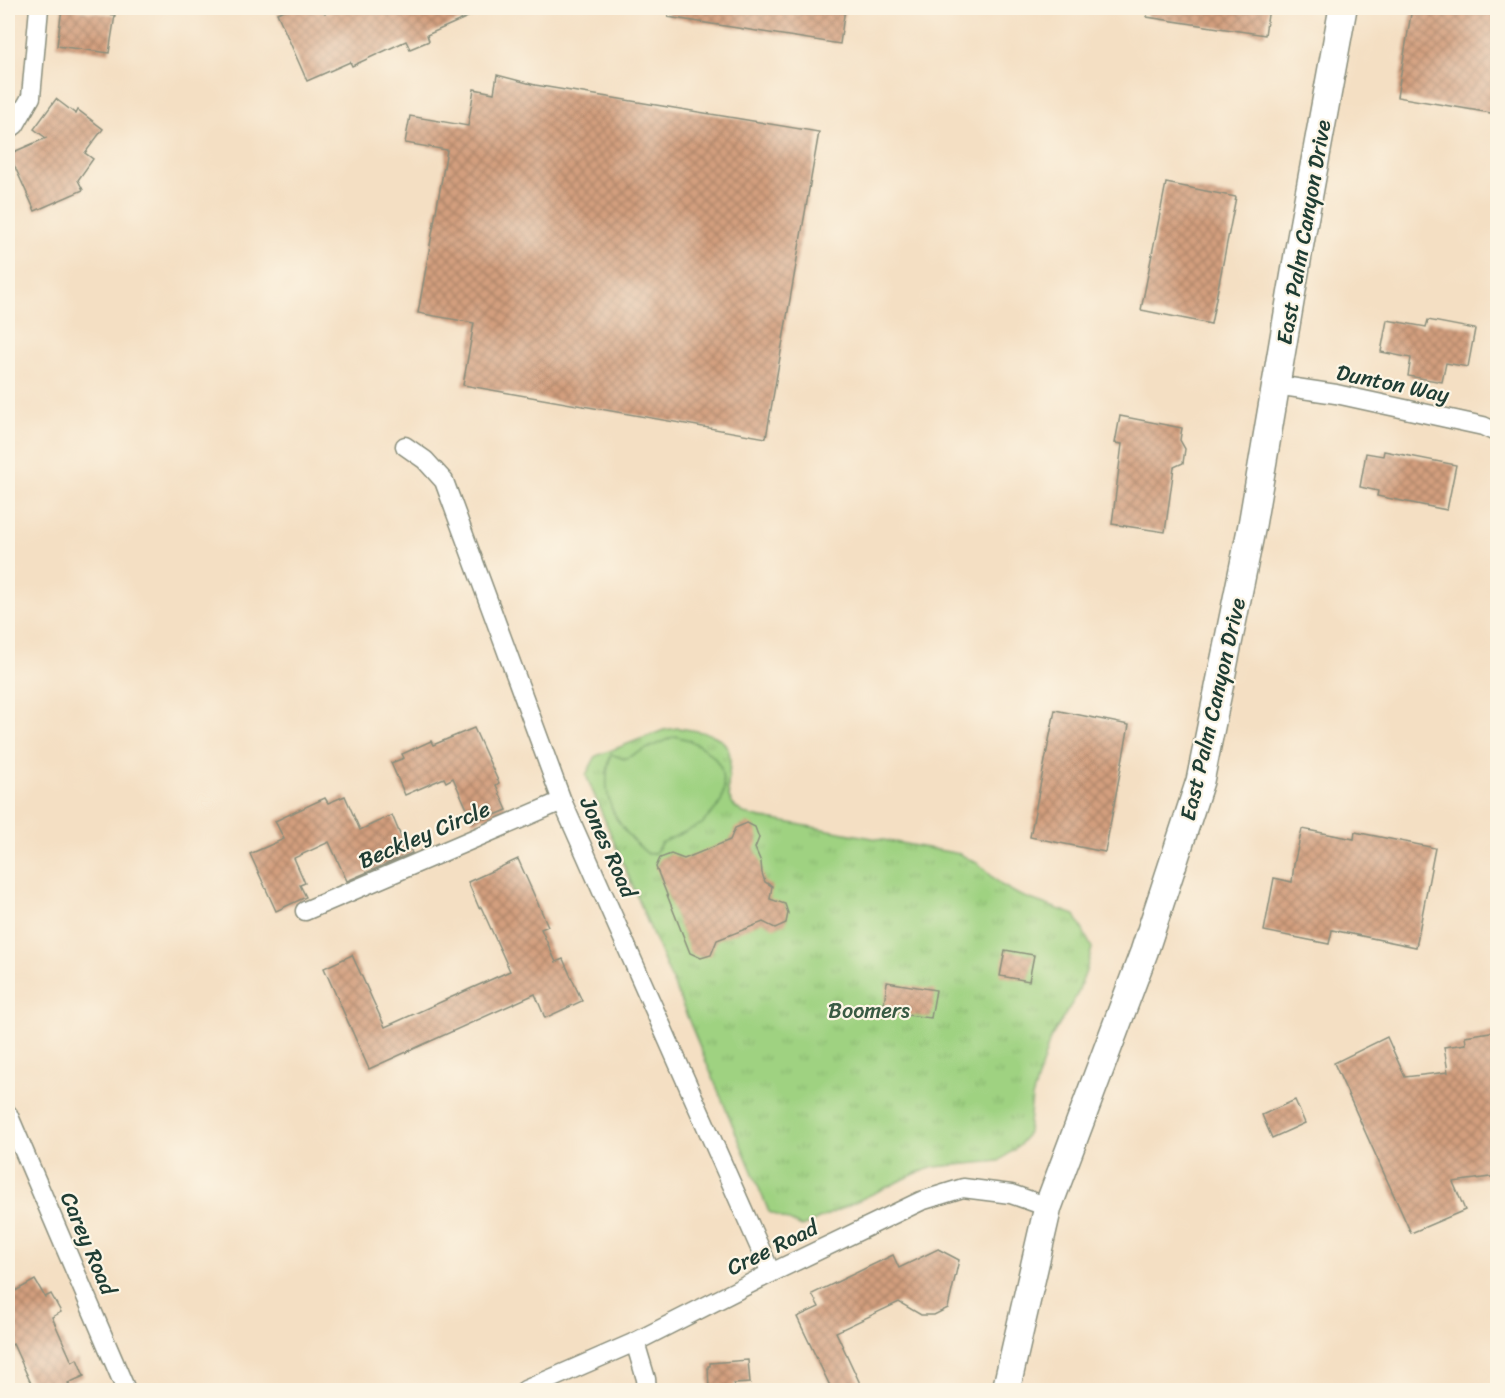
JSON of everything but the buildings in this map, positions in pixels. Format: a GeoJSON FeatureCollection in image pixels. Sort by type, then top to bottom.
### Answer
{"type":"FeatureCollection","features":[{"type":"Feature","properties":{"kind":"main road","name":"East Palm Canyon Drive"},"geometry":{"type":"LineString","coordinates":[[1006,1390],[1048,1207],[1144,952],[1200,781],[1252,525],[1343,8]]}},
{"type":"Feature","properties":{"kind":"street"},"geometry":{"type":"LineString","coordinates":[[8,130],[15,125],[31,97],[39,8]]}},
{"type":"Feature","properties":{"kind":"street","name":"Dunton Way"},"geometry":{"type":"LineString","coordinates":[[1276,385],[1336,394],[1483,426],[1497,434]]}},
{"type":"Feature","properties":{"kind":"street","name":"Jones Road"},"geometry":{"type":"LineString","coordinates":[[405,446],[425,460],[444,481],[562,801],[771,1273]]}},
{"type":"Feature","properties":{"kind":"street","name":"Beckley Circle"},"geometry":{"type":"LineString","coordinates":[[305,911],[562,801]]}},
{"type":"Feature","properties":{"kind":"street","name":"Carey Road"},"geometry":{"type":"LineString","coordinates":[[8,1114],[126,1390]]}},
{"type":"Feature","properties":{"kind":"street","name":"Cree Road"},"geometry":{"type":"LineString","coordinates":[[525,1390],[635,1342],[771,1273],[921,1202],[963,1188],[1011,1194],[1048,1207]]}},
{"type":"Feature","properties":{"kind":"street"},"geometry":{"type":"LineString","coordinates":[[635,1342],[647,1390]]}},
{"type":"Feature","properties":{"kind":"green space","name":"Boomers"},"geometry":{"type":"Polygon","coordinates":[[[678,728],[711,734],[725,745],[730,755],[728,789],[730,800],[737,809],[752,816],[960,854],[979,864],[1001,885],[1019,895],[1075,915],[1092,948],[1076,997],[1050,1039],[1032,1098],[1028,1132],[1020,1145],[999,1161],[934,1167],[919,1172],[802,1227],[769,1212],[586,775],[596,756],[664,730],[678,728]]]}},
{"type":"Feature","properties":{"kind":"green space"},"geometry":{"type":"Polygon","coordinates":[[[675,736],[689,740],[714,757],[721,768],[724,788],[721,803],[702,824],[661,843],[655,853],[648,854],[626,833],[612,810],[607,784],[611,754],[624,759],[675,736]]]}}]}
